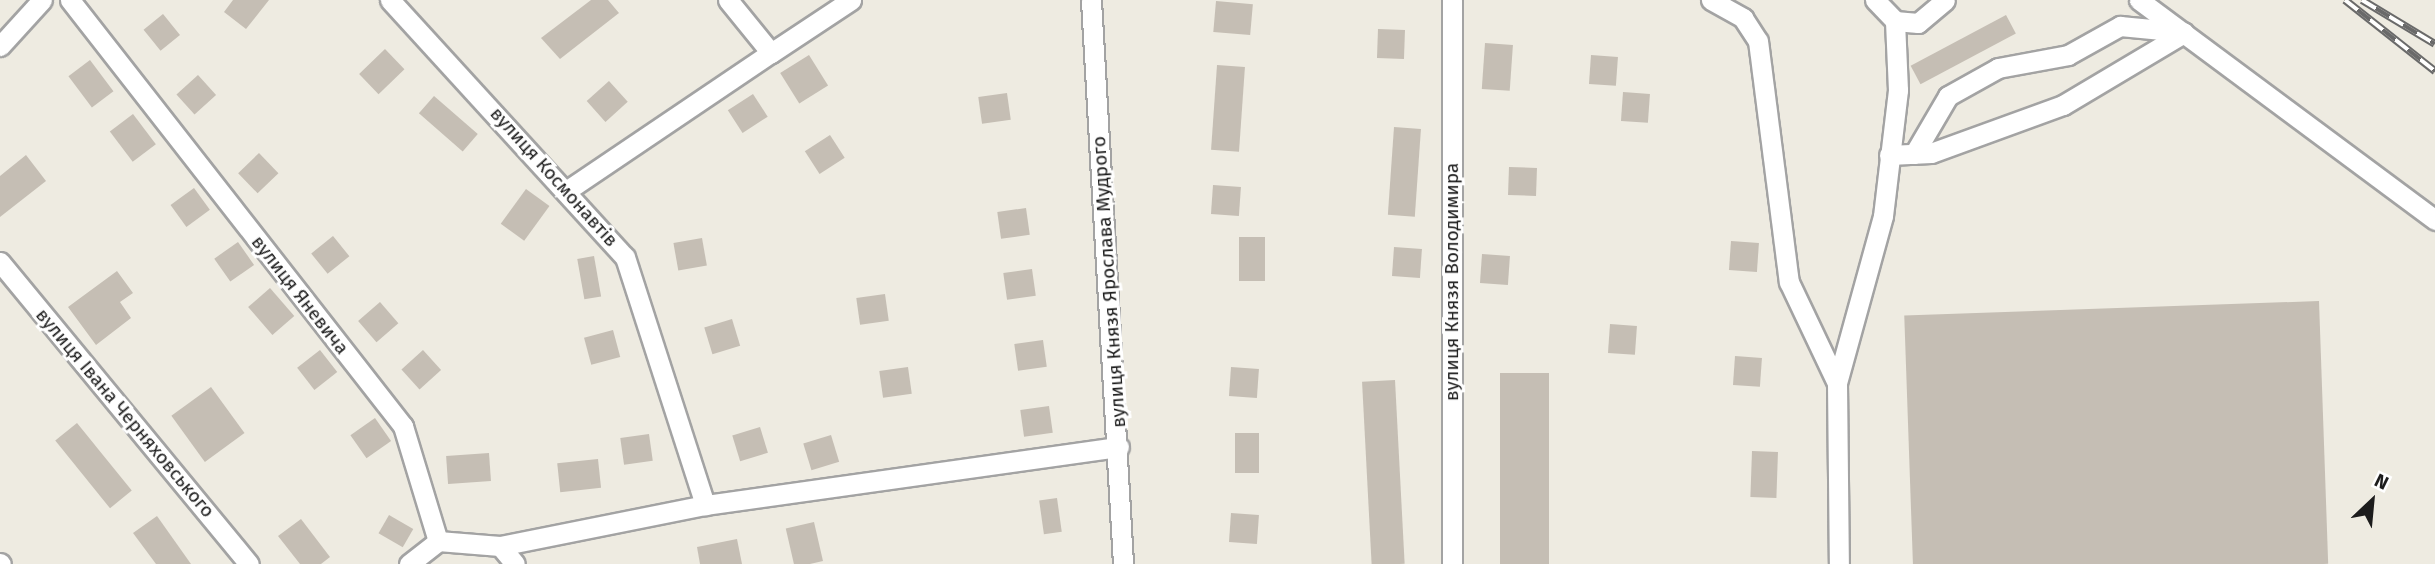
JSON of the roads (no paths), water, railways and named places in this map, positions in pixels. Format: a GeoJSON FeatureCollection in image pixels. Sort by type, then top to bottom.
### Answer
{"type":"FeatureCollection","features":[{"type":"Feature","properties":{"kind":"street"},"geometry":{"type":"LineString","coordinates":[[0,46],[42,0]]}},
{"type":"Feature","properties":{"kind":"street","name":"вулиця Яневича"},"geometry":{"type":"LineString","coordinates":[[70,0],[403,426],[438,541]]}},
{"type":"Feature","properties":{"kind":"street","name":"вулиця Космонавтів"},"geometry":{"type":"LineString","coordinates":[[390,0],[569,189],[625,257],[705,505]]}},
{"type":"Feature","properties":{"kind":"street"},"geometry":{"type":"LineString","coordinates":[[728,0],[771,53]]}},
{"type":"Feature","properties":{"kind":"street"},"geometry":{"type":"LineString","coordinates":[[569,189],[852,0]]}},
{"type":"Feature","properties":{"kind":"street","name":"вулиця Князя Ярослава Мудрого"},"geometry":{"type":"LineString","coordinates":[[1091,0],[1119,447],[1123,564]]}},
{"type":"Feature","properties":{"kind":"street","name":"вулиця Князя Володимира"},"geometry":{"type":"LineString","coordinates":[[1452,0],[1452,564]]}},
{"type":"Feature","properties":{"kind":"street"},"geometry":{"type":"LineString","coordinates":[[1711,0],[1743,18],[1758,41],[1789,282],[1836,383]]}},
{"type":"Feature","properties":{"kind":"street"},"geometry":{"type":"LineString","coordinates":[[1839,564],[1836,383],[1872,266],[1898,90],[1895,21],[1875,0]]}},
{"type":"Feature","properties":{"kind":"street"},"geometry":{"type":"LineString","coordinates":[[1895,21],[1918,23],[1945,0]]}},
{"type":"Feature","properties":{"kind":"street"},"geometry":{"type":"LineString","coordinates":[[2139,0],[2435,220]]}},
{"type":"Feature","properties":{"kind":"street"},"geometry":{"type":"LineString","coordinates":[[1914,154],[1948,96],[1998,68],[2068,55],[2120,26],[2184,33]]}},
{"type":"Feature","properties":{"kind":"street"},"geometry":{"type":"LineString","coordinates":[[1889,155],[1914,154],[2063,105],[2184,33]]}},
{"type":"Feature","properties":{"kind":"street","name":"вулиця Івана Черняховського"},"geometry":{"type":"LineString","coordinates":[[0,262],[249,564]]}},
{"type":"Feature","properties":{"kind":"street"},"geometry":{"type":"LineString","coordinates":[[409,564],[438,541],[500,545],[705,505],[1119,447]]}},
{"type":"Feature","properties":{"kind":"street"},"geometry":{"type":"LineString","coordinates":[[500,545],[515,564]]}},
{"type":"Feature","properties":{"kind":"railway"},"geometry":{"type":"LineString","coordinates":[[2345,0],[2435,71]]}},
{"type":"Feature","properties":{"kind":"railway"},"geometry":{"type":"LineString","coordinates":[[2362,0],[2435,44]]}}]}
